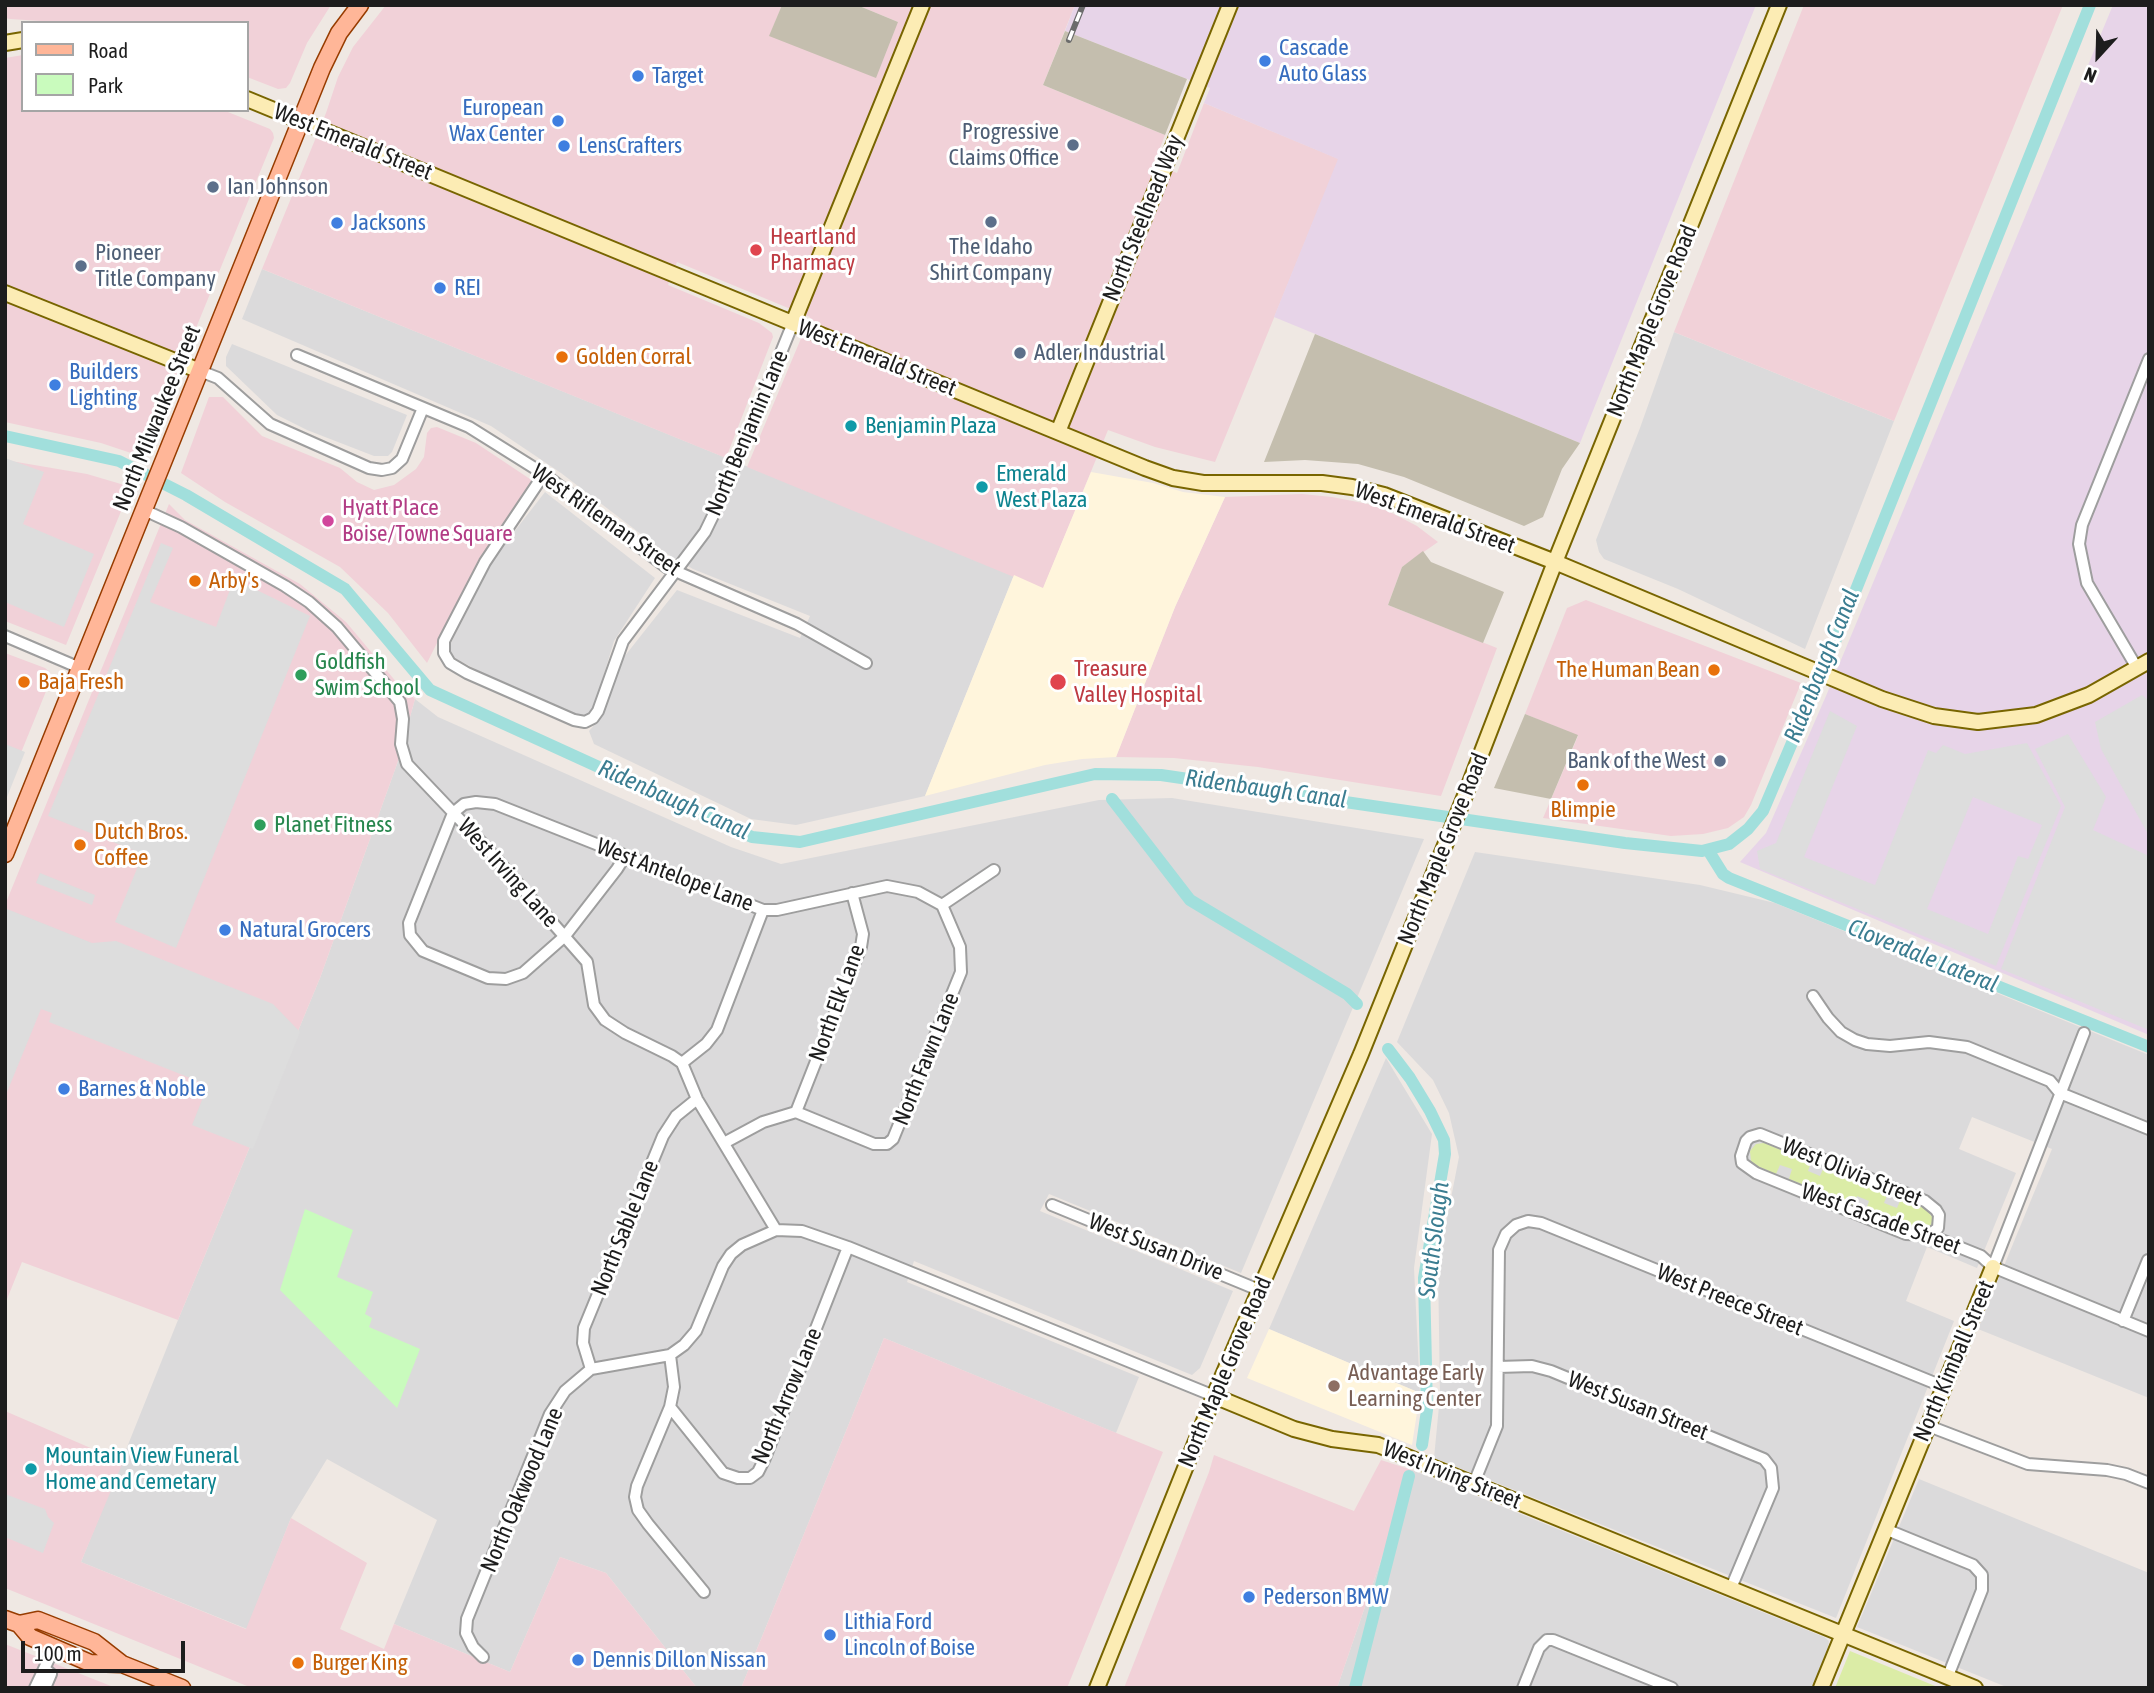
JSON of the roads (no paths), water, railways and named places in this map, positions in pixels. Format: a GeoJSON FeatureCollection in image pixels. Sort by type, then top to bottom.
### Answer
{"type":"FeatureCollection","features":[{"type":"Feature","properties":{"kind":"main road","name":"North Milwaukee Street"},"geometry":{"type":"LineString","coordinates":[[5,854],[331,48],[360,5]]}},
{"type":"Feature","properties":{"kind":"main road","name":"North Benjamin Lane"},"geometry":{"type":"LineString","coordinates":[[793,323],[922,5]]}},
{"type":"Feature","properties":{"kind":"main road","name":"North Steelhead Way"},"geometry":{"type":"LineString","coordinates":[[1058,432],[1230,5]]}},
{"type":"Feature","properties":{"kind":"main road","name":"North Maple Grove Road"},"geometry":{"type":"LineString","coordinates":[[1097,1688],[1214,1396],[1372,1027],[1779,5]]}},
{"type":"Feature","properties":{"kind":"main road","name":"West Emerald Street"},"geometry":{"type":"LineString","coordinates":[[248,99],[1173,478],[1221,484],[1290,481],[1322,483],[1384,495],[1555,562],[1909,709],[1934,716],[1978,722],[2036,715],[2070,704],[2143,664]]}},
{"type":"Feature","properties":{"kind":"main road"},"geometry":{"type":"LineString","coordinates":[[5,293],[200,371]]}},
{"type":"Feature","properties":{"kind":"main road","name":"North Kimball Street"},"geometry":{"type":"LineString","coordinates":[[1821,1688],[1942,1386],[1993,1267]]}},
{"type":"Feature","properties":{"kind":"main road","name":"West Irving Street"},"geometry":{"type":"LineString","coordinates":[[1214,1396],[1294,1429],[1332,1440],[1378,1445],[1975,1688]]}},
{"type":"Feature","properties":{"kind":"main road"},"geometry":{"type":"LineString","coordinates":[[12,1622],[38,1620],[94,1642],[122,1664],[182,1688]]}},
{"type":"Feature","properties":{"kind":"main road"},"geometry":{"type":"LineString","coordinates":[[12,1622],[30,1637],[90,1662],[122,1664]]}},
{"type":"Feature","properties":{"kind":"street","name":"North Benjamin Lane"},"geometry":{"type":"LineString","coordinates":[[544,474],[485,562],[444,641],[444,653],[450,663],[467,673],[584,722],[593,718],[598,711],[623,640],[705,532],[723,495],[793,323]]}},
{"type":"Feature","properties":{"kind":"street","name":"West Rifleman Street"},"geometry":{"type":"LineString","coordinates":[[297,355],[469,427],[544,474],[666,567],[797,624],[866,663]]}},
{"type":"Feature","properties":{"kind":"street"},"geometry":{"type":"LineString","coordinates":[[2143,664],[2087,583],[2079,544],[2082,525],[2149,359]]}},
{"type":"Feature","properties":{"kind":"street"},"geometry":{"type":"LineString","coordinates":[[200,371],[218,378],[270,424],[369,468],[392,468],[402,459],[423,408]]}},
{"type":"Feature","properties":{"kind":"street","name":"West Irving Lane"},"geometry":{"type":"LineString","coordinates":[[144,510],[181,527],[285,586],[337,626],[400,702],[403,719],[401,744],[407,764],[587,962],[594,1005],[605,1020],[682,1063]]}},
{"type":"Feature","properties":{"kind":"street"},"geometry":{"type":"LineString","coordinates":[[5,636],[80,668]]}},
{"type":"Feature","properties":{"kind":"street","name":"West Antelope Lane"},"geometry":{"type":"LineString","coordinates":[[453,813],[464,804],[495,804],[763,910],[777,910],[887,886],[918,892],[942,905]]}},
{"type":"Feature","properties":{"kind":"street"},"geometry":{"type":"LineString","coordinates":[[453,813],[409,923],[410,936],[423,951],[488,978],[506,979],[523,973],[565,936],[625,856]]}},
{"type":"Feature","properties":{"kind":"street"},"geometry":{"type":"LineString","coordinates":[[942,905],[994,870]]}},
{"type":"Feature","properties":{"kind":"street","name":"North Elk Lane"},"geometry":{"type":"LineString","coordinates":[[796,1112],[861,947],[863,934],[852,893]]}},
{"type":"Feature","properties":{"kind":"street","name":"North Fawn Lane"},"geometry":{"type":"LineString","coordinates":[[796,1112],[874,1144],[887,1144],[893,1139],[961,972],[960,947],[942,905]]}},
{"type":"Feature","properties":{"kind":"street"},"geometry":{"type":"LineString","coordinates":[[763,910],[717,1030],[706,1044],[682,1063],[696,1099],[776,1230]]}},
{"type":"Feature","properties":{"kind":"street"},"geometry":{"type":"LineString","coordinates":[[1813,996],[1841,1032],[1855,1040],[1878,1045],[1929,1042],[1966,1047],[2050,1081],[2060,1093],[2149,1129]]}},
{"type":"Feature","properties":{"kind":"street","name":"North Kimball Street"},"geometry":{"type":"LineString","coordinates":[[1993,1267],[2084,1033]]}},
{"type":"Feature","properties":{"kind":"street","name":"North Sable Lane"},"geometry":{"type":"LineString","coordinates":[[591,1369],[583,1343],[584,1328],[663,1136],[676,1116],[696,1099]]}},
{"type":"Feature","properties":{"kind":"street"},"geometry":{"type":"LineString","coordinates":[[724,1143],[763,1122],[796,1112]]}},
{"type":"Feature","properties":{"kind":"street","name":"West Olivia Street"},"geometry":{"type":"LineString","coordinates":[[1744,1148],[1750,1136],[1760,1134],[1925,1201],[1937,1210],[1939,1215],[1938,1228],[1929,1235]]}},
{"type":"Feature","properties":{"kind":"street","name":"West Cascade Street"},"geometry":{"type":"LineString","coordinates":[[1744,1148],[1742,1163],[1756,1173],[1906,1234],[1929,1235],[1981,1256],[1993,1267],[2149,1331]]}},
{"type":"Feature","properties":{"kind":"street","name":"West Susan Drive"},"geometry":{"type":"LineString","coordinates":[[1052,1205],[1259,1290]]}},
{"type":"Feature","properties":{"kind":"street","name":"West Preece Street"},"geometry":{"type":"LineString","coordinates":[[1498,1367],[1499,1250],[1506,1234],[1516,1225],[1528,1221],[1541,1223],[1942,1386]]}},
{"type":"Feature","properties":{"kind":"street"},"geometry":{"type":"LineString","coordinates":[[591,1369],[670,1355],[684,1345],[696,1331],[723,1266],[731,1254],[742,1245],[776,1230],[802,1231],[848,1247]]}},
{"type":"Feature","properties":{"kind":"street","name":"West Irving Street"},"geometry":{"type":"LineString","coordinates":[[848,1247],[1214,1396]]}},
{"type":"Feature","properties":{"kind":"street","name":"North Arrow Lane"},"geometry":{"type":"LineString","coordinates":[[670,1406],[723,1473],[738,1478],[750,1478],[758,1472],[848,1247]]}},
{"type":"Feature","properties":{"kind":"street"},"geometry":{"type":"LineString","coordinates":[[2123,1321],[2148,1260]]}},
{"type":"Feature","properties":{"kind":"street"},"geometry":{"type":"LineString","coordinates":[[670,1355],[674,1387],[670,1406],[635,1497],[638,1510],[648,1524],[704,1592]]}},
{"type":"Feature","properties":{"kind":"street","name":"West Susan Street"},"geometry":{"type":"LineString","coordinates":[[1498,1367],[1532,1366],[1551,1371],[1764,1459],[1771,1468],[1773,1488],[1731,1588]]}},
{"type":"Feature","properties":{"kind":"street"},"geometry":{"type":"LineString","coordinates":[[1474,1483],[1497,1426],[1498,1367]]}},
{"type":"Feature","properties":{"kind":"street","name":"North Oakwood Lane"},"geometry":{"type":"LineString","coordinates":[[483,1657],[473,1647],[466,1633],[467,1619],[550,1414],[565,1391],[591,1369]]}},
{"type":"Feature","properties":{"kind":"street"},"geometry":{"type":"LineString","coordinates":[[1926,1426],[2028,1464],[2107,1470],[2149,1483]]}},
{"type":"Feature","properties":{"kind":"street"},"geometry":{"type":"LineString","coordinates":[[1885,1529],[1973,1565],[1982,1575],[1982,1590],[1948,1676]]}},
{"type":"Feature","properties":{"kind":"street"},"geometry":{"type":"LineString","coordinates":[[1523,1688],[1539,1648],[1547,1640],[1558,1642],[1657,1685],[1672,1688]]}},
{"type":"Feature","properties":{"kind":"street"},"geometry":{"type":"LineString","coordinates":[[35,1688],[54,1648]]}},
{"type":"Feature","properties":{"kind":"street"},"geometry":{"type":"LineString","coordinates":[[45,1669],[51,1674],[45,1688]]}},
{"type":"Feature","properties":{"kind":"waterway","name":"Ridenbaugh Canal"},"geometry":{"type":"LineString","coordinates":[[5,436],[119,461],[186,495],[345,589],[430,690],[752,837],[800,842],[1095,774],[1161,775],[1625,843],[1702,851],[1729,844],[1748,829],[1763,811],[1837,637],[2090,5]]}},
{"type":"Feature","properties":{"kind":"waterway","name":"South Slough"},"geometry":{"type":"LineString","coordinates":[[1112,799],[1190,900],[1347,994],[1357,1004]]}},
{"type":"Feature","properties":{"kind":"waterway","name":"Cloverdale Lateral"},"geometry":{"type":"LineString","coordinates":[[1708,850],[1723,874],[1729,878],[2149,1047]]}},
{"type":"Feature","properties":{"kind":"waterway","name":"South Slough"},"geometry":{"type":"LineString","coordinates":[[1388,1049],[1410,1078],[1444,1140],[1445,1154],[1424,1278],[1427,1410],[1422,1445]]}},
{"type":"Feature","properties":{"kind":"waterway","name":"South Slough"},"geometry":{"type":"LineString","coordinates":[[1355,1688],[1409,1476]]}},
{"type":"Feature","properties":{"kind":"railway"},"geometry":{"type":"LineString","coordinates":[[1069,40],[1083,5]]}},
{"type":"Feature","properties":{"kind":"place","name":"Cascade Auto Glass"},"geometry":{"type":"Point","coordinates":[1265,61]}},
{"type":"Feature","properties":{"kind":"place","name":"Target"},"geometry":{"type":"Point","coordinates":[638,76]}},
{"type":"Feature","properties":{"kind":"place","name":"European Wax Center"},"geometry":{"type":"Point","coordinates":[558,121]}},
{"type":"Feature","properties":{"kind":"place","name":"Progressive Claims Office"},"geometry":{"type":"Point","coordinates":[1073,145]}},
{"type":"Feature","properties":{"kind":"place","name":"LensCrafters"},"geometry":{"type":"Point","coordinates":[564,146]}},
{"type":"Feature","properties":{"kind":"place","name":"Ian Johnson"},"geometry":{"type":"Point","coordinates":[213,187]}},
{"type":"Feature","properties":{"kind":"place","name":"The Idaho Shirt Company"},"geometry":{"type":"Point","coordinates":[991,222]}},
{"type":"Feature","properties":{"kind":"place","name":"Jacksons"},"geometry":{"type":"Point","coordinates":[337,223]}},
{"type":"Feature","properties":{"kind":"place","name":"Heartland Pharmacy"},"geometry":{"type":"Point","coordinates":[756,250]}},
{"type":"Feature","properties":{"kind":"place","name":"Pioneer Title Company"},"geometry":{"type":"Point","coordinates":[81,266]}},
{"type":"Feature","properties":{"kind":"place","name":"REI"},"geometry":{"type":"Point","coordinates":[440,288]}},
{"type":"Feature","properties":{"kind":"place","name":"Adler Industrial"},"geometry":{"type":"Point","coordinates":[1020,353]}},
{"type":"Feature","properties":{"kind":"place","name":"Golden Corral"},"geometry":{"type":"Point","coordinates":[562,357]}},
{"type":"Feature","properties":{"kind":"place","name":"Builders Lighting"},"geometry":{"type":"Point","coordinates":[55,385]}},
{"type":"Feature","properties":{"kind":"place","name":"Benjamin Plaza"},"geometry":{"type":"Point","coordinates":[851,426]}},
{"type":"Feature","properties":{"kind":"place","name":"Emerald West Plaza"},"geometry":{"type":"Point","coordinates":[982,487]}},
{"type":"Feature","properties":{"kind":"place","name":"Hyatt Place Boise/Towne Square"},"geometry":{"type":"Point","coordinates":[328,521]}},
{"type":"Feature","properties":{"kind":"place","name":"Arby's"},"geometry":{"type":"Point","coordinates":[195,581]}},
{"type":"Feature","properties":{"kind":"place","name":"The Human Bean"},"geometry":{"type":"Point","coordinates":[1714,670]}},
{"type":"Feature","properties":{"kind":"place","name":"Goldfish Swim School"},"geometry":{"type":"Point","coordinates":[301,675]}},
{"type":"Feature","properties":{"kind":"place","name":"Baja Fresh"},"geometry":{"type":"Point","coordinates":[24,682]}},
{"type":"Feature","properties":{"kind":"place","name":"Treasure Valley Hospital"},"geometry":{"type":"Point","coordinates":[1058,682]}},
{"type":"Feature","properties":{"kind":"place","name":"Bank of the West"},"geometry":{"type":"Point","coordinates":[1720,761]}},
{"type":"Feature","properties":{"kind":"place","name":"Blimpie"},"geometry":{"type":"Point","coordinates":[1583,785]}},
{"type":"Feature","properties":{"kind":"place","name":"Planet Fitness"},"geometry":{"type":"Point","coordinates":[260,825]}},
{"type":"Feature","properties":{"kind":"place","name":"Dutch Bros. Coffee"},"geometry":{"type":"Point","coordinates":[80,845]}},
{"type":"Feature","properties":{"kind":"place","name":"Natural Grocers"},"geometry":{"type":"Point","coordinates":[225,930]}},
{"type":"Feature","properties":{"kind":"place","name":"Barnes & Noble"},"geometry":{"type":"Point","coordinates":[64,1089]}},
{"type":"Feature","properties":{"kind":"place","name":"Advantage Early Learning Center"},"geometry":{"type":"Point","coordinates":[1334,1386]}},
{"type":"Feature","properties":{"kind":"place","name":"Mountain View Funeral Home and Cemetary"},"geometry":{"type":"Point","coordinates":[31,1469]}},
{"type":"Feature","properties":{"kind":"place","name":"Pederson BMW"},"geometry":{"type":"Point","coordinates":[1249,1597]}},
{"type":"Feature","properties":{"kind":"place","name":"Lithia Ford Lincoln of Boise"},"geometry":{"type":"Point","coordinates":[830,1635]}},
{"type":"Feature","properties":{"kind":"place","name":"Dennis Dillon Nissan"},"geometry":{"type":"Point","coordinates":[578,1660]}},
{"type":"Feature","properties":{"kind":"place","name":"Burger King"},"geometry":{"type":"Point","coordinates":[298,1663]}}]}
